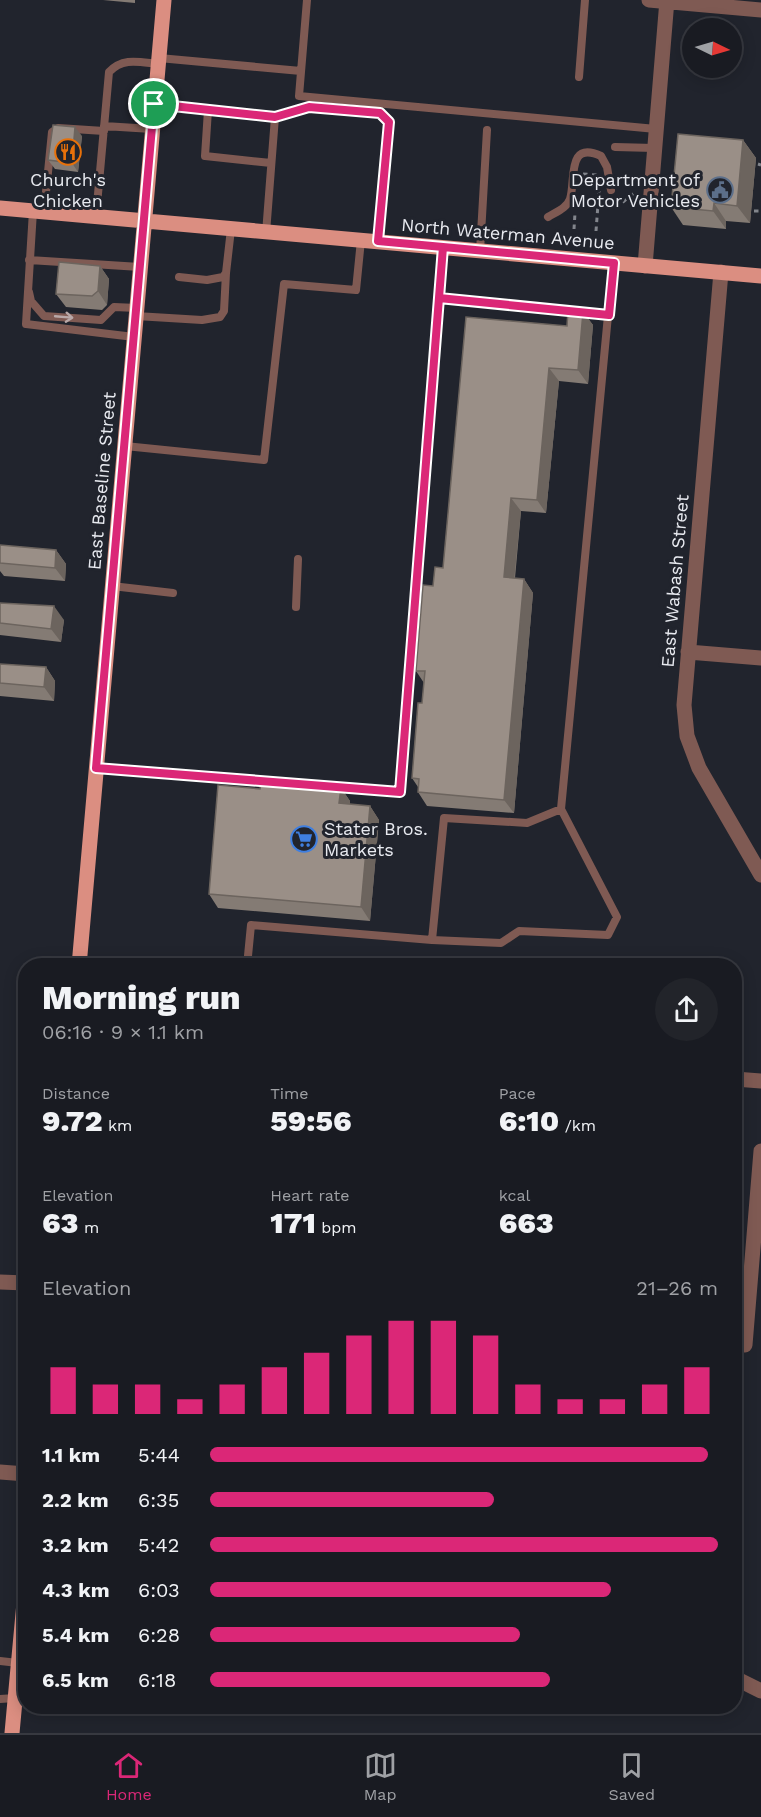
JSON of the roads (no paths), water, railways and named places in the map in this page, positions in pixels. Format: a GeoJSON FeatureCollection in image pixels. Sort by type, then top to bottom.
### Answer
{"type":"FeatureCollection","features":[{"type":"Feature","properties":{"kind":"main road","name":"East Baseline Street"},"geometry":{"type":"LineString","coordinates":[[80,958],[164,0]]}},
{"type":"Feature","properties":{"kind":"main road","name":"North Waterman Avenue"},"geometry":{"type":"LineString","coordinates":[[0,208],[761,276]]}},
{"type":"Feature","properties":{"kind":"main road"},"geometry":{"type":"LineString","coordinates":[[12,1733],[7,1698],[18,1663]]}},
{"type":"Feature","properties":{"kind":"street"},"geometry":{"type":"LineString","coordinates":[[649,0],[761,10]]}},
{"type":"Feature","properties":{"kind":"street"},"geometry":{"type":"LineString","coordinates":[[645,266],[667,1]]}},
{"type":"Feature","properties":{"kind":"street","name":"East Wabash Street"},"geometry":{"type":"LineString","coordinates":[[721,272],[684,705],[687,736],[699,768],[715,799],[758,866],[761,875]]}},
{"type":"Feature","properties":{"kind":"street"},"geometry":{"type":"LineString","coordinates":[[688,652],[761,658]]}},
{"type":"Feature","properties":{"kind":"street"},"geometry":{"type":"LineString","coordinates":[[742,1080],[761,1081]]}},
{"type":"Feature","properties":{"kind":"street"},"geometry":{"type":"LineString","coordinates":[[742,1327],[761,1151]]}},
{"type":"Feature","properties":{"kind":"street"},"geometry":{"type":"LineString","coordinates":[[0,1282],[18,1283]]}},
{"type":"Feature","properties":{"kind":"street"},"geometry":{"type":"LineString","coordinates":[[742,1345],[761,1342]]}},
{"type":"Feature","properties":{"kind":"street"},"geometry":{"type":"LineString","coordinates":[[0,1472],[18,1473]]}},
{"type":"Feature","properties":{"kind":"street"},"geometry":{"type":"LineString","coordinates":[[742,1682],[761,1691]]}},
{"type":"Feature","properties":{"kind":"lane"},"geometry":{"type":"LineString","coordinates":[[307,0],[299,96],[656,129]]}},
{"type":"Feature","properties":{"kind":"lane"},"geometry":{"type":"LineString","coordinates":[[579,77],[585,0]]}},
{"type":"Feature","properties":{"kind":"lane"},"geometry":{"type":"LineString","coordinates":[[96,216],[109,72],[116,64],[127,61],[159,61],[301,71]]}},
{"type":"Feature","properties":{"kind":"lane"},"geometry":{"type":"LineString","coordinates":[[154,104],[275,117],[309,107],[380,113],[389,122],[378,241]]}},
{"type":"Feature","properties":{"kind":"lane"},"geometry":{"type":"LineString","coordinates":[[208,110],[205,156],[271,163]]}},
{"type":"Feature","properties":{"kind":"lane"},"geometry":{"type":"LineString","coordinates":[[266,233],[275,117]]}},
{"type":"Feature","properties":{"kind":"lane"},"geometry":{"type":"LineString","coordinates":[[134,337],[26,324],[27,283],[52,132],[58,128],[152,129]]}},
{"type":"Feature","properties":{"kind":"lane"},"geometry":{"type":"LineString","coordinates":[[480,251],[487,130]]}},
{"type":"Feature","properties":{"kind":"lane"},"geometry":{"type":"LineString","coordinates":[[615,147],[654,148]]}},
{"type":"Feature","properties":{"kind":"lane"},"geometry":{"type":"LineString","coordinates":[[548,217],[563,208],[570,199],[574,165],[578,157],[585,153],[601,156],[607,167],[611,190]]}},
{"type":"Feature","properties":{"kind":"lane"},"geometry":{"type":"LineString","coordinates":[[27,283],[31,301],[44,316],[101,320],[114,307],[202,320],[220,317],[224,311],[231,229]]}},
{"type":"Feature","properties":{"kind":"lane"},"geometry":{"type":"LineString","coordinates":[[125,446],[264,460],[284,284],[356,290],[361,240]]}},
{"type":"Feature","properties":{"kind":"lane"},"geometry":{"type":"LineString","coordinates":[[324,786],[400,792],[443,247]]}},
{"type":"Feature","properties":{"kind":"lane"},"geometry":{"type":"LineString","coordinates":[[29,260],[140,267]]}},
{"type":"Feature","properties":{"kind":"lane"},"geometry":{"type":"LineString","coordinates":[[248,958],[251,926],[501,944],[519,931],[608,935],[617,916],[561,809],[614,263]]}},
{"type":"Feature","properties":{"kind":"lane"},"geometry":{"type":"LineString","coordinates":[[178,277],[218,280],[226,273]]}},
{"type":"Feature","properties":{"kind":"lane"},"geometry":{"type":"LineString","coordinates":[[439,298],[609,315]]}},
{"type":"Feature","properties":{"kind":"lane"},"geometry":{"type":"LineString","coordinates":[[296,607],[298,560]]}},
{"type":"Feature","properties":{"kind":"lane"},"geometry":{"type":"LineString","coordinates":[[112,586],[172,593]]}},
{"type":"Feature","properties":{"kind":"lane"},"geometry":{"type":"LineString","coordinates":[[96,768],[279,783]]}},
{"type":"Feature","properties":{"kind":"lane"},"geometry":{"type":"LineString","coordinates":[[432,940],[444,818],[527,823],[561,809]]}},
{"type":"Feature","properties":{"kind":"lane"},"geometry":{"type":"LineString","coordinates":[[0,1661],[18,1663]]}},
{"type":"Feature","properties":{"kind":"place","name":"Church's Chicken"},"geometry":{"type":"Point","coordinates":[68,152]}},
{"type":"Feature","properties":{"kind":"place","name":"Department of Motor Vehicles"},"geometry":{"type":"Point","coordinates":[720,190]}},
{"type":"Feature","properties":{"kind":"place","name":"Stater Bros. Markets"},"geometry":{"type":"Point","coordinates":[304,839]}}]}
